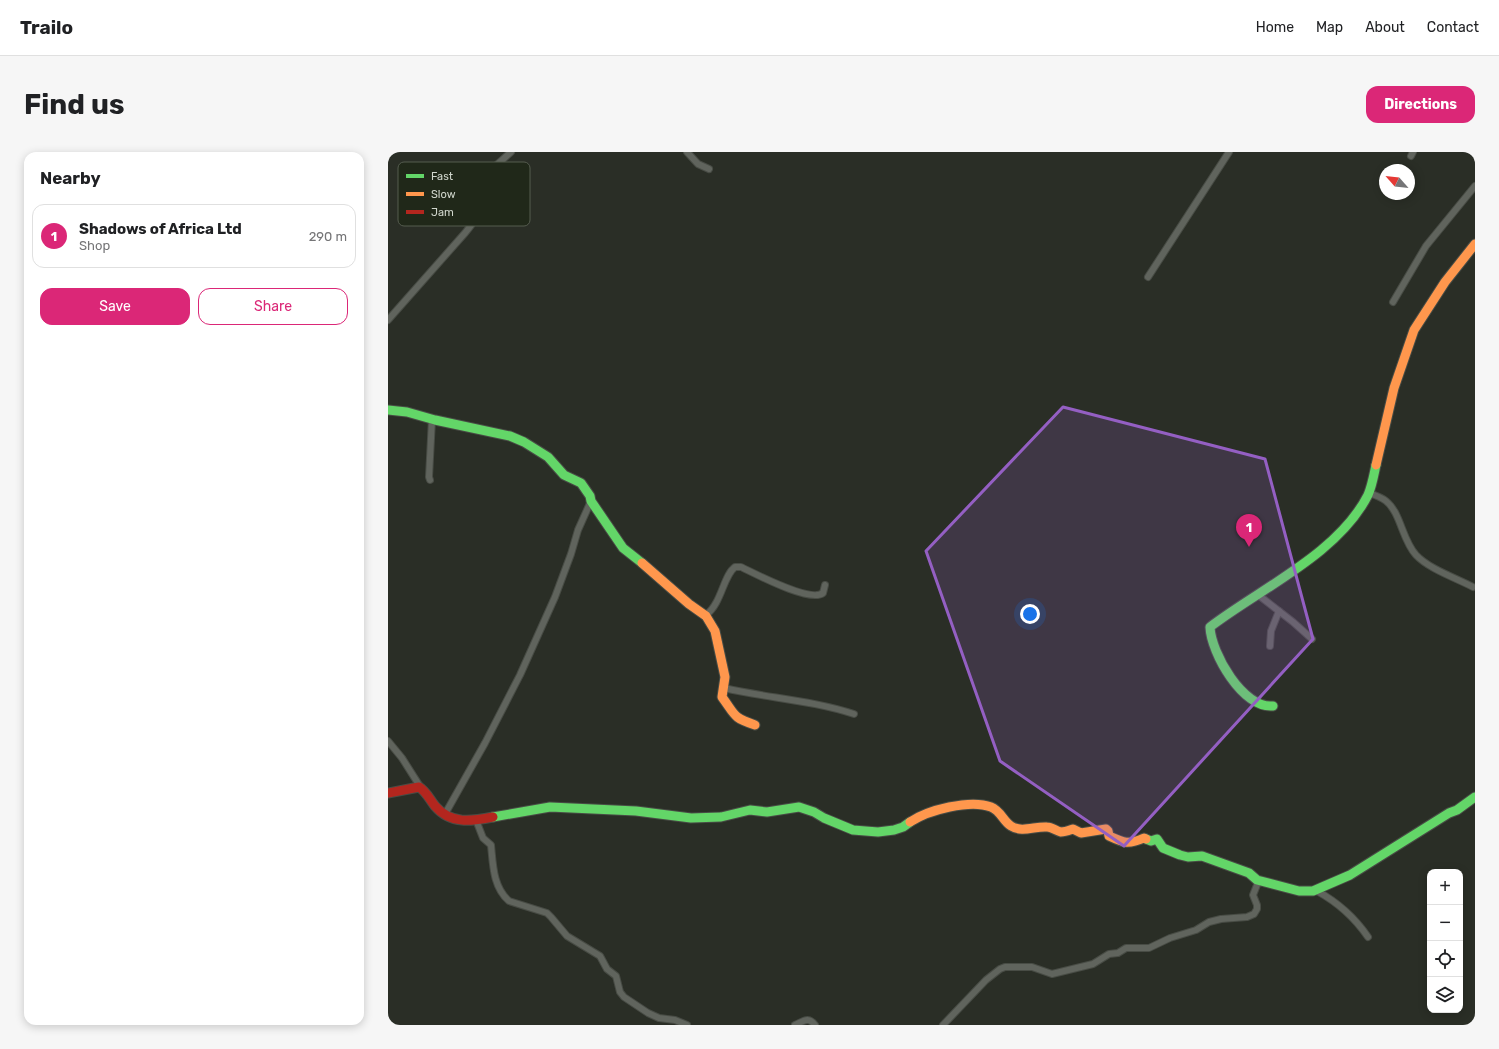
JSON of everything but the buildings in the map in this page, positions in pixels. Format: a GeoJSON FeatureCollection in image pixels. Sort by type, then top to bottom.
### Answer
{"type":"FeatureCollection","features":[{"type":"Feature","properties":{"kind":"street"},"geometry":{"type":"LineString","coordinates":[[500,162],[511,152]]}},
{"type":"Feature","properties":{"kind":"street"},"geometry":{"type":"LineString","coordinates":[[687,152],[698,164],[709,169]]}},
{"type":"Feature","properties":{"kind":"street"},"geometry":{"type":"LineString","coordinates":[[1148,277],[1229,152]]}},
{"type":"Feature","properties":{"kind":"street"},"geometry":{"type":"LineString","coordinates":[[1393,302],[1426,246],[1475,186]]}},
{"type":"Feature","properties":{"kind":"street"},"geometry":{"type":"LineString","coordinates":[[388,320],[470,226]]}},
{"type":"Feature","properties":{"kind":"street"},"geometry":{"type":"LineString","coordinates":[[1273,706],[1258,704],[1237,686],[1218,657],[1210,631],[1212,624],[1299,567],[1333,539],[1358,512],[1369,493],[1394,388],[1414,330],[1446,282],[1475,244]]}},
{"type":"Feature","properties":{"kind":"street"},"geometry":{"type":"LineString","coordinates":[[388,410],[407,412],[510,436],[524,442],[548,457],[564,475],[581,483],[590,496],[591,501],[623,548],[689,604],[706,615],[715,631],[719,645],[724,671],[724,688],[722,697],[733,715],[740,720],[754,725]]}},
{"type":"Feature","properties":{"kind":"street"},"geometry":{"type":"LineString","coordinates":[[430,480],[432,419]]}},
{"type":"Feature","properties":{"kind":"street"},"geometry":{"type":"LineString","coordinates":[[1369,493],[1386,501],[1391,507],[1406,542],[1417,556],[1437,569],[1473,586]]}},
{"type":"Feature","properties":{"kind":"street"},"geometry":{"type":"LineString","coordinates":[[445,814],[485,743],[520,674],[555,597],[572,554],[578,530],[591,501]]}},
{"type":"Feature","properties":{"kind":"street"},"geometry":{"type":"LineString","coordinates":[[706,615],[714,606],[729,575],[735,567],[741,567],[797,593],[818,596],[822,594],[825,585]]}},
{"type":"Feature","properties":{"kind":"street"},"geometry":{"type":"LineString","coordinates":[[1257,594],[1302,629],[1312,639]]}},
{"type":"Feature","properties":{"kind":"street"},"geometry":{"type":"LineString","coordinates":[[1270,646],[1270,631],[1279,611]]}},
{"type":"Feature","properties":{"kind":"street"},"geometry":{"type":"LineString","coordinates":[[724,688],[813,703],[854,714]]}},
{"type":"Feature","properties":{"kind":"street"},"geometry":{"type":"LineString","coordinates":[[388,741],[402,758],[421,788],[437,808],[456,820],[476,820],[550,807],[636,811],[691,818],[722,817],[750,810],[767,812],[799,807],[853,830],[878,832],[903,827],[919,816],[942,810],[949,806],[969,804],[985,805],[1000,812],[1011,826],[1017,828],[1028,830],[1047,827],[1062,832],[1072,829],[1081,833],[1107,829],[1109,836],[1126,844],[1137,842],[1144,838],[1151,841],[1157,839],[1163,848],[1169,849],[1180,855],[1188,857],[1202,856],[1216,860],[1249,873],[1259,880],[1299,891],[1317,891],[1350,875],[1442,817],[1457,810],[1475,797]]}},
{"type":"Feature","properties":{"kind":"street"},"geometry":{"type":"LineString","coordinates":[[388,793],[421,788]]}},
{"type":"Feature","properties":{"kind":"street"},"geometry":{"type":"LineString","coordinates":[[476,820],[483,838],[491,845],[497,884],[504,897],[509,901],[552,917],[568,936],[598,954],[607,969],[616,976],[620,992],[624,997],[659,1018],[675,1020],[687,1025]]}},
{"type":"Feature","properties":{"kind":"street"},"geometry":{"type":"LineString","coordinates":[[943,1025],[986,980],[1004,967],[1032,967],[1052,974],[1092,964],[1109,954],[1126,948],[1149,948],[1170,938],[1196,930],[1209,922],[1221,919],[1240,918],[1254,914],[1258,905],[1254,898],[1254,891],[1259,880]]}},
{"type":"Feature","properties":{"kind":"street"},"geometry":{"type":"LineString","coordinates":[[1317,891],[1356,920],[1368,937]]}},
{"type":"Feature","properties":{"kind":"street"},"geometry":{"type":"LineString","coordinates":[[795,1025],[811,1020],[816,1025]]}},
{"type":"Feature","properties":{"kind":"highlighted area"},"geometry":{"type":"Polygon","coordinates":[[[1063,407],[1265,459],[1313,639],[1124,846],[1000,761],[926,551],[1063,407]]]}},
{"type":"Feature","properties":{"kind":"traffic: fast"},"geometry":{"type":"LineString","coordinates":[[388,410],[407,412],[435,420],[510,436],[524,442],[548,457],[564,475],[581,483],[590,496],[591,501],[623,548],[642,563]]}},
{"type":"Feature","properties":{"kind":"traffic: fast"},"geometry":{"type":"LineString","coordinates":[[1273,706],[1262,705],[1251,699],[1240,689],[1222,664],[1216,651],[1210,627],[1297,568],[1338,535],[1355,516],[1368,495],[1376,465]]}},
{"type":"Feature","properties":{"kind":"traffic: fast"},"geometry":{"type":"LineString","coordinates":[[1146,839],[1151,841],[1157,839],[1163,848],[1180,855],[1188,857],[1202,856],[1249,873],[1257,880],[1299,891],[1313,891],[1350,875],[1449,813],[1457,810],[1475,797]]}},
{"type":"Feature","properties":{"kind":"traffic: fast"},"geometry":{"type":"LineString","coordinates":[[493,817],[550,807],[636,811],[691,818],[721,817],[750,810],[767,812],[799,807],[814,812],[824,818],[853,830],[878,832],[894,830],[903,827],[910,822]]}},
{"type":"Feature","properties":{"kind":"traffic: slow"},"geometry":{"type":"LineString","coordinates":[[1376,465],[1394,388],[1414,330],[1445,282],[1475,244]]}},
{"type":"Feature","properties":{"kind":"traffic: slow"},"geometry":{"type":"LineString","coordinates":[[642,563],[689,604],[706,616],[715,631],[725,677],[722,697],[738,718],[755,725]]}},
{"type":"Feature","properties":{"kind":"traffic: slow"},"geometry":{"type":"LineString","coordinates":[[910,822],[927,813],[949,807],[972,804],[991,807],[1000,813],[1008,824],[1015,828],[1024,829],[1047,827],[1061,832],[1073,829],[1081,833],[1106,829],[1109,836],[1122,842],[1134,842],[1144,838],[1146,839]]}},
{"type":"Feature","properties":{"kind":"traffic: jam"},"geometry":{"type":"LineString","coordinates":[[388,793],[419,787],[426,793],[441,812],[455,819],[477,820],[493,817]]}},
{"type":"Feature","properties":{"kind":"place","name":"Shadows of Africa Ltd"},"geometry":{"type":"Point","coordinates":[1249,547]}}]}
